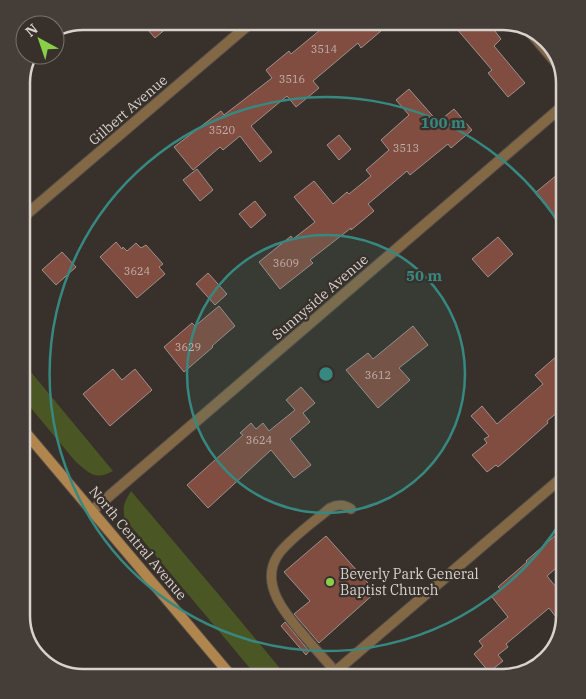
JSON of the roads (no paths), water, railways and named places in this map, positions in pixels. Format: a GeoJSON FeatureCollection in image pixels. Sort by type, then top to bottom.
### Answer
{"type":"FeatureCollection","features":[{"type":"Feature","properties":{"kind":"main road","name":"North Central Avenue"},"geometry":{"type":"LineString","coordinates":[[30,437],[226,669]]}},
{"type":"Feature","properties":{"kind":"street","name":"Gilbert Avenue"},"geometry":{"type":"LineString","coordinates":[[30,212],[243,30]]}},
{"type":"Feature","properties":{"kind":"street","name":"Sunnyside Avenue"},"geometry":{"type":"LineString","coordinates":[[93,510],[556,112]]}},
{"type":"Feature","properties":{"kind":"street"},"geometry":{"type":"LineString","coordinates":[[338,669],[556,483]]}},
{"type":"Feature","properties":{"kind":"lane"},"geometry":{"type":"LineString","coordinates":[[327,669],[282,608],[275,595],[271,571],[279,553],[330,508],[342,504],[351,509]]}},
{"type":"Feature","properties":{"kind":"place","name":"Beverly Park General Baptist Church"},"geometry":{"type":"Point","coordinates":[330,582]}}]}
